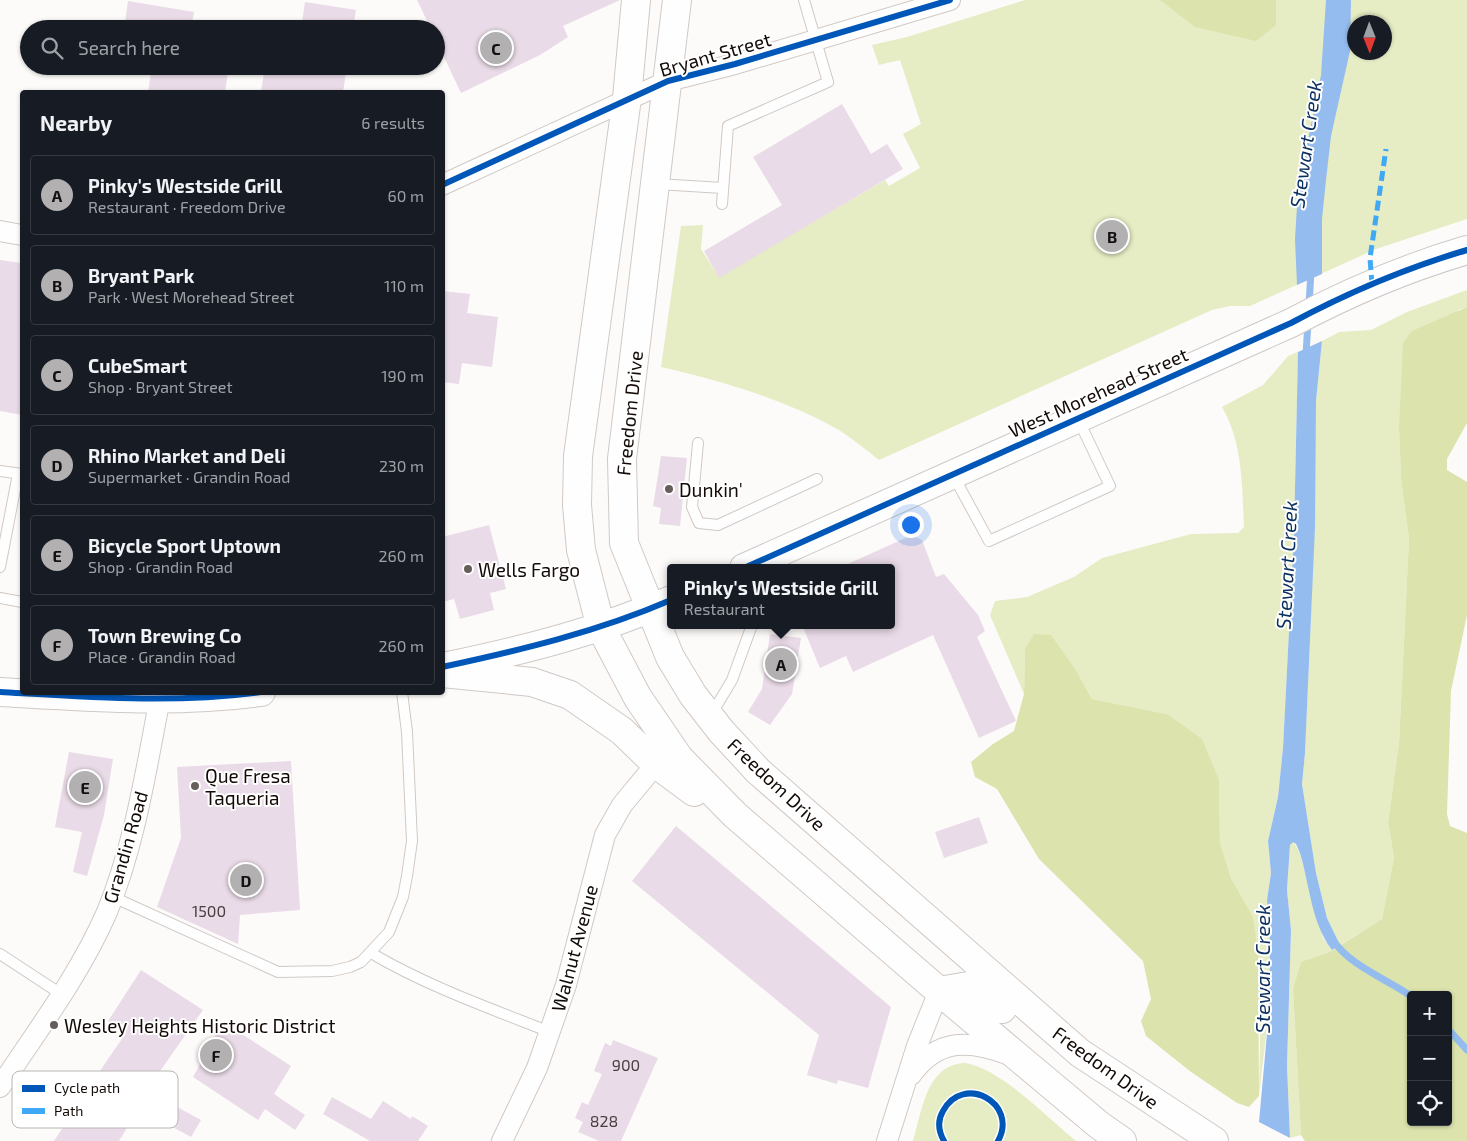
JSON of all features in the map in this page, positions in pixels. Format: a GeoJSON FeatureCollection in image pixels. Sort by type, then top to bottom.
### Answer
{"type":"FeatureCollection","features":[{"type":"Feature","properties":{"kind":"main road"},"geometry":{"type":"LineString","coordinates":[[636,0],[627,98],[578,456],[578,506],[581,550],[601,628],[638,698],[679,758],[735,815],[939,992],[1099,1125],[1122,1141]]}},
{"type":"Feature","properties":{"kind":"main road","name":"Freedom Drive"},"geometry":{"type":"LineString","coordinates":[[677,0],[622,459],[621,504],[624,543],[661,605],[670,657],[693,695],[758,771],[1080,1053],[1214,1141]]}},
{"type":"Feature","properties":{"kind":"main road","name":"West Morehead Street"},"geometry":{"type":"LineString","coordinates":[[753,564],[1291,322],[1330,302],[1386,278],[1467,250]]}},
{"type":"Feature","properties":{"kind":"main road"},"geometry":{"type":"LineString","coordinates":[[445,666],[526,650],[601,628],[661,605]]}},
{"type":"Feature","properties":{"kind":"main road"},"geometry":{"type":"LineString","coordinates":[[445,673],[532,682],[570,695],[622,731],[656,764],[686,788],[735,815]]}},
{"type":"Feature","properties":{"kind":"main road"},"geometry":{"type":"LineString","coordinates":[[0,692],[20,693]]}},
{"type":"Feature","properties":{"kind":"main road"},"geometry":{"type":"LineString","coordinates":[[49,695],[81,697],[241,695]]}},
{"type":"Feature","properties":{"kind":"main road"},"geometry":{"type":"LineString","coordinates":[[939,992],[974,985],[1038,1039],[1080,1053]]}},
{"type":"Feature","properties":{"kind":"street","name":"Bryant Street"},"geometry":{"type":"LineString","coordinates":[[445,184],[627,98],[668,81],[815,41],[950,0]]}},
{"type":"Feature","properties":{"kind":"street"},"geometry":{"type":"LineString","coordinates":[[0,232],[20,235]]}},
{"type":"Feature","properties":{"kind":"street","name":"Grandin Road"},"geometry":{"type":"LineString","coordinates":[[0,1088],[82,961],[112,897],[136,820],[161,695]]}},
{"type":"Feature","properties":{"kind":"street","name":"Walnut Avenue"},"geometry":{"type":"LineString","coordinates":[[502,1141],[521,1104],[550,1032],[566,985],[605,835],[622,805],[656,764]]}},
{"type":"Feature","properties":{"kind":"street"},"geometry":{"type":"LineString","coordinates":[[887,1141],[917,1046],[939,992]]}},
{"type":"Feature","properties":{"kind":"street"},"geometry":{"type":"LineString","coordinates":[[907,1080],[925,1058],[945,1048],[960,1044],[995,1049],[1022,1060]]}},
{"type":"Feature","properties":{"kind":"lane"},"geometry":{"type":"LineString","coordinates":[[722,204],[728,126],[828,82],[804,0]]}},
{"type":"Feature","properties":{"kind":"lane"},"geometry":{"type":"LineString","coordinates":[[655,183],[723,188]]}},
{"type":"Feature","properties":{"kind":"lane"},"geometry":{"type":"LineString","coordinates":[[953,474],[989,542],[1110,486],[1077,418]]}},
{"type":"Feature","properties":{"kind":"lane"},"geometry":{"type":"LineString","coordinates":[[698,443],[692,507],[699,523],[718,525],[817,479]]}},
{"type":"Feature","properties":{"kind":"lane"},"geometry":{"type":"LineString","coordinates":[[0,470],[20,474],[0,567]]}},
{"type":"Feature","properties":{"kind":"lane"},"geometry":{"type":"LineString","coordinates":[[0,598],[20,602]]}},
{"type":"Feature","properties":{"kind":"lane"},"geometry":{"type":"LineString","coordinates":[[710,717],[732,680],[751,629]]}},
{"type":"Feature","properties":{"kind":"lane"},"geometry":{"type":"LineString","coordinates":[[112,897],[278,972],[332,971],[350,967],[371,953],[389,932],[403,898],[412,841],[407,732],[402,695]]}},
{"type":"Feature","properties":{"kind":"lane"},"geometry":{"type":"LineString","coordinates":[[371,953],[390,964],[482,1007],[550,1032]]}},
{"type":"Feature","properties":{"kind":"lane"},"geometry":{"type":"LineString","coordinates":[[0,954],[61,994]]}},
{"type":"Feature","properties":{"kind":"green space"},"geometry":{"type":"Polygon","coordinates":[[[1025,0],[1467,0],[1467,219],[1376,249],[1250,306],[1230,306],[1212,310],[879,460],[839,430],[797,409],[730,385],[661,367],[681,226],[703,225],[701,249],[719,277],[885,180],[889,186],[920,168],[903,134],[921,124],[900,60],[879,65],[872,45],[907,37],[1025,0]]]}},
{"type":"Feature","properties":{"kind":"green space"},"geometry":{"type":"Polygon","coordinates":[[[1160,0],[1276,0],[1276,25],[1256,41],[1195,27],[1160,0]]]}},
{"type":"Feature","properties":{"kind":"green space"},"geometry":{"type":"Polygon","coordinates":[[[1467,290],[1467,307],[1458,310],[1399,429],[1401,479],[1409,539],[1399,743],[1388,822],[1394,857],[1382,919],[1340,945],[1327,918],[1316,873],[1302,784],[1311,617],[1316,401],[1322,341],[1339,332],[1371,330],[1407,312],[1467,290]]]}},
{"type":"Feature","properties":{"kind":"green space"},"geometry":{"type":"Polygon","coordinates":[[[1467,307],[1467,423],[1447,459],[1447,470],[1467,482],[1467,615],[1451,691],[1447,814],[1450,826],[1467,833],[1467,1141],[1305,1141],[1301,1135],[1293,990],[1301,962],[1328,953],[1382,919],[1394,857],[1388,822],[1399,743],[1409,539],[1401,479],[1399,429],[1403,343],[1412,331],[1467,307]]]}},
{"type":"Feature","properties":{"kind":"green space"},"geometry":{"type":"Polygon","coordinates":[[[1298,352],[1294,533],[1283,748],[1278,797],[1268,841],[1271,873],[1267,900],[1270,945],[1269,1011],[1259,1096],[1260,1035],[1253,917],[1231,878],[1220,842],[1219,780],[1167,714],[1092,699],[1077,672],[1025,649],[1024,694],[990,615],[995,601],[1027,597],[1074,577],[1102,558],[1191,534],[1238,533],[1244,527],[1240,465],[1234,435],[1222,407],[1263,385],[1288,356],[1298,352]]]}},
{"type":"Feature","properties":{"kind":"green space"},"geometry":{"type":"Polygon","coordinates":[[[1034,634],[1051,635],[1077,672],[1092,699],[1167,714],[1202,739],[1219,780],[1220,842],[1231,878],[1253,917],[1258,953],[1259,1096],[1249,1107],[1237,1103],[1191,1072],[1146,1036],[1141,1021],[1151,999],[1143,961],[1039,859],[997,789],[975,777],[971,762],[993,744],[1014,731],[1024,694],[1025,649],[1034,634]]]}},
{"type":"Feature","properties":{"kind":"green space"},"geometry":{"type":"Polygon","coordinates":[[[1293,841],[1300,853],[1323,938],[1332,950],[1293,990],[1301,1135],[1290,1138],[1287,1066],[1291,930],[1287,890],[1290,845],[1293,841]]]}},
{"type":"Feature","properties":{"kind":"green space"},"geometry":{"type":"Polygon","coordinates":[[[964,1063],[977,1066],[1007,1083],[1038,1107],[1076,1141],[913,1141],[923,1104],[934,1081],[941,1072],[951,1066],[964,1063]]]}},
{"type":"Feature","properties":{"kind":"water"},"geometry":{"type":"Polygon","coordinates":[[[1326,0],[1351,0],[1351,15],[1347,15],[1348,60],[1331,136],[1322,219],[1322,274],[1297,285],[1295,239],[1298,190],[1321,75],[1326,0]]]}},
{"type":"Feature","properties":{"kind":"water"},"geometry":{"type":"Polygon","coordinates":[[[1322,341],[1316,401],[1315,527],[1302,784],[1316,873],[1327,918],[1340,945],[1332,950],[1325,939],[1315,916],[1300,853],[1293,842],[1290,845],[1287,890],[1291,930],[1287,1066],[1290,1138],[1259,1122],[1269,1011],[1270,945],[1267,900],[1271,873],[1268,841],[1278,797],[1283,748],[1294,533],[1298,352],[1322,341]]]}},
{"type":"Feature","properties":{"kind":"building"},"geometry":{"type":"Polygon","coordinates":[[[417,0],[620,0],[563,26],[568,37],[540,55],[461,93],[445,59],[445,20],[427,20],[417,0]]]}},
{"type":"Feature","properties":{"kind":"building"},"geometry":{"type":"Polygon","coordinates":[[[128,1],[194,12],[193,20],[125,20],[128,1]]]}},
{"type":"Feature","properties":{"kind":"building"},"geometry":{"type":"Polygon","coordinates":[[[305,2],[356,10],[354,20],[302,20],[305,2]]]}},
{"type":"Feature","properties":{"kind":"building"},"geometry":{"type":"Polygon","coordinates":[[[151,75],[228,75],[225,90],[148,90],[151,75]]]}},
{"type":"Feature","properties":{"kind":"building"},"geometry":{"type":"Polygon","coordinates":[[[264,75],[346,75],[343,90],[261,90],[264,75]]]}},
{"type":"Feature","properties":{"kind":"building"},"geometry":{"type":"Polygon","coordinates":[[[842,104],[871,154],[887,144],[903,169],[719,278],[704,251],[782,205],[753,157],[842,104]]]}},
{"type":"Feature","properties":{"kind":"building"},"geometry":{"type":"Polygon","coordinates":[[[0,260],[20,263],[20,415],[0,411],[0,260]]]}},
{"type":"Feature","properties":{"kind":"building"},"geometry":{"type":"Polygon","coordinates":[[[445,291],[470,294],[467,313],[498,317],[492,367],[462,363],[459,384],[445,382],[445,291]]]}},
{"type":"Feature","properties":{"kind":"building"},"geometry":{"type":"Polygon","coordinates":[[[661,456],[687,458],[680,526],[659,524],[661,508],[653,506],[661,456]]]}},
{"type":"Feature","properties":{"kind":"building"},"geometry":{"type":"Polygon","coordinates":[[[489,525],[506,589],[490,593],[494,610],[460,619],[454,599],[445,601],[445,536],[489,525]]]}},
{"type":"Feature","properties":{"kind":"building"},"geometry":{"type":"Polygon","coordinates":[[[912,535],[922,540],[936,577],[944,574],[978,615],[985,631],[977,637],[1016,721],[979,738],[933,635],[853,672],[846,656],[820,668],[804,629],[895,629],[895,564],[848,564],[912,535]]]}},
{"type":"Feature","properties":{"kind":"building"},"geometry":{"type":"Polygon","coordinates":[[[770,634],[801,638],[792,694],[770,725],[748,712],[762,689],[770,634]]]}},
{"type":"Feature","properties":{"kind":"building"},"geometry":{"type":"Polygon","coordinates":[[[69,752],[113,759],[104,815],[87,876],[73,872],[82,832],[55,827],[69,752]]]}},
{"type":"Feature","properties":{"kind":"building"},"geometry":{"type":"Polygon","coordinates":[[[291,761],[300,910],[240,915],[238,944],[157,907],[181,838],[177,767],[291,761]]]}},
{"type":"Feature","properties":{"kind":"building"},"geometry":{"type":"Polygon","coordinates":[[[979,817],[988,843],[944,858],[935,832],[979,817]]]}},
{"type":"Feature","properties":{"kind":"building"},"geometry":{"type":"Polygon","coordinates":[[[676,826],[891,1007],[868,1088],[838,1080],[837,1084],[807,1075],[819,1035],[632,881],[676,826]]]}},
{"type":"Feature","properties":{"kind":"building"},"geometry":{"type":"Polygon","coordinates":[[[141,970],[203,1010],[160,1071],[100,1071],[126,1033],[108,1021],[141,970]]]}},
{"type":"Feature","properties":{"kind":"building"},"geometry":{"type":"Polygon","coordinates":[[[223,1022],[291,1066],[274,1094],[305,1115],[295,1130],[265,1109],[258,1120],[193,1077],[223,1022]]]}},
{"type":"Feature","properties":{"kind":"building"},"geometry":{"type":"Polygon","coordinates":[[[613,1040],[658,1058],[621,1141],[599,1141],[578,1132],[583,1122],[575,1118],[582,1102],[588,1105],[602,1074],[594,1071],[605,1043],[611,1046],[613,1040]]]}},
{"type":"Feature","properties":{"kind":"building"},"geometry":{"type":"Polygon","coordinates":[[[332,1097],[371,1119],[383,1101],[411,1119],[412,1116],[428,1126],[418,1141],[370,1141],[323,1114],[332,1097]]]}},
{"type":"Feature","properties":{"kind":"building"},"geometry":{"type":"Polygon","coordinates":[[[178,1108],[201,1120],[191,1137],[174,1128],[178,1128],[178,1108]]]}},
{"type":"Feature","properties":{"kind":"building"},"geometry":{"type":"Polygon","coordinates":[[[62,1128],[127,1128],[119,1141],[54,1141],[62,1128]]]}},
{"type":"Feature","properties":{"kind":"waterway","name":"Stewart Creek"},"geometry":{"type":"LineString","coordinates":[[1309,305],[1311,271]]}},
{"type":"Feature","properties":{"kind":"waterway","name":"Stewart Creek"},"geometry":{"type":"LineString","coordinates":[[1306,355],[1308,321]]}},
{"type":"Feature","properties":{"kind":"waterway"},"geometry":{"type":"LineString","coordinates":[[1332,939],[1348,957],[1407,994]]}},
{"type":"Feature","properties":{"kind":"waterway"},"geometry":{"type":"LineString","coordinates":[[1452,1033],[1467,1050]]}},
{"type":"Feature","properties":{"kind":"marked path"},"geometry":{"type":"LineString","coordinates":[[1372,285],[1370,258],[1386,149]]}},
{"type":"Feature","properties":{"kind":"cycle path"},"geometry":{"type":"LineString","coordinates":[[445,184],[668,81],[735,64],[950,0]]}},
{"type":"Feature","properties":{"kind":"cycle path"},"geometry":{"type":"LineString","coordinates":[[753,564],[1291,323],[1355,291],[1399,273],[1467,250]]}},
{"type":"Feature","properties":{"kind":"cycle path"},"geometry":{"type":"LineString","coordinates":[[445,666],[501,654],[587,631],[667,602]]}},
{"type":"Feature","properties":{"kind":"cycle path"},"geometry":{"type":"LineString","coordinates":[[0,692],[20,693]]}},
{"type":"Feature","properties":{"kind":"cycle path"},"geometry":{"type":"LineString","coordinates":[[59,695],[163,699],[237,695]]}},
{"type":"Feature","properties":{"kind":"cycle path"},"geometry":{"type":"LineString","coordinates":[[944,1141],[939,1126],[943,1111],[952,1100],[963,1094],[975,1094],[986,1098],[995,1105],[1001,1115],[1002,1127],[998,1141]]}},
{"type":"Feature","properties":{"kind":"place","name":"CubeSmart"},"geometry":{"type":"Point","coordinates":[496,48]}},
{"type":"Feature","properties":{"kind":"place","name":"Bryant Park"},"geometry":{"type":"Point","coordinates":[1112,236]}},
{"type":"Feature","properties":{"kind":"place","name":"Dunkin'"},"geometry":{"type":"Point","coordinates":[669,489]}},
{"type":"Feature","properties":{"kind":"place","name":"Wells Fargo"},"geometry":{"type":"Point","coordinates":[468,569]}},
{"type":"Feature","properties":{"kind":"place","name":"Pinky's Westside Grill"},"geometry":{"type":"Point","coordinates":[781,664]}},
{"type":"Feature","properties":{"kind":"place","name":"Que Fresa Taqueria"},"geometry":{"type":"Point","coordinates":[195,786]}},
{"type":"Feature","properties":{"kind":"place","name":"Bicycle Sport Uptown"},"geometry":{"type":"Point","coordinates":[85,787]}},
{"type":"Feature","properties":{"kind":"place","name":"Rhino Market and Deli"},"geometry":{"type":"Point","coordinates":[246,880]}},
{"type":"Feature","properties":{"kind":"place","name":"Wesley Heights Historic District"},"geometry":{"type":"Point","coordinates":[54,1025]}},
{"type":"Feature","properties":{"kind":"place","name":"Town Brewing Co"},"geometry":{"type":"Point","coordinates":[216,1055]}}]}
